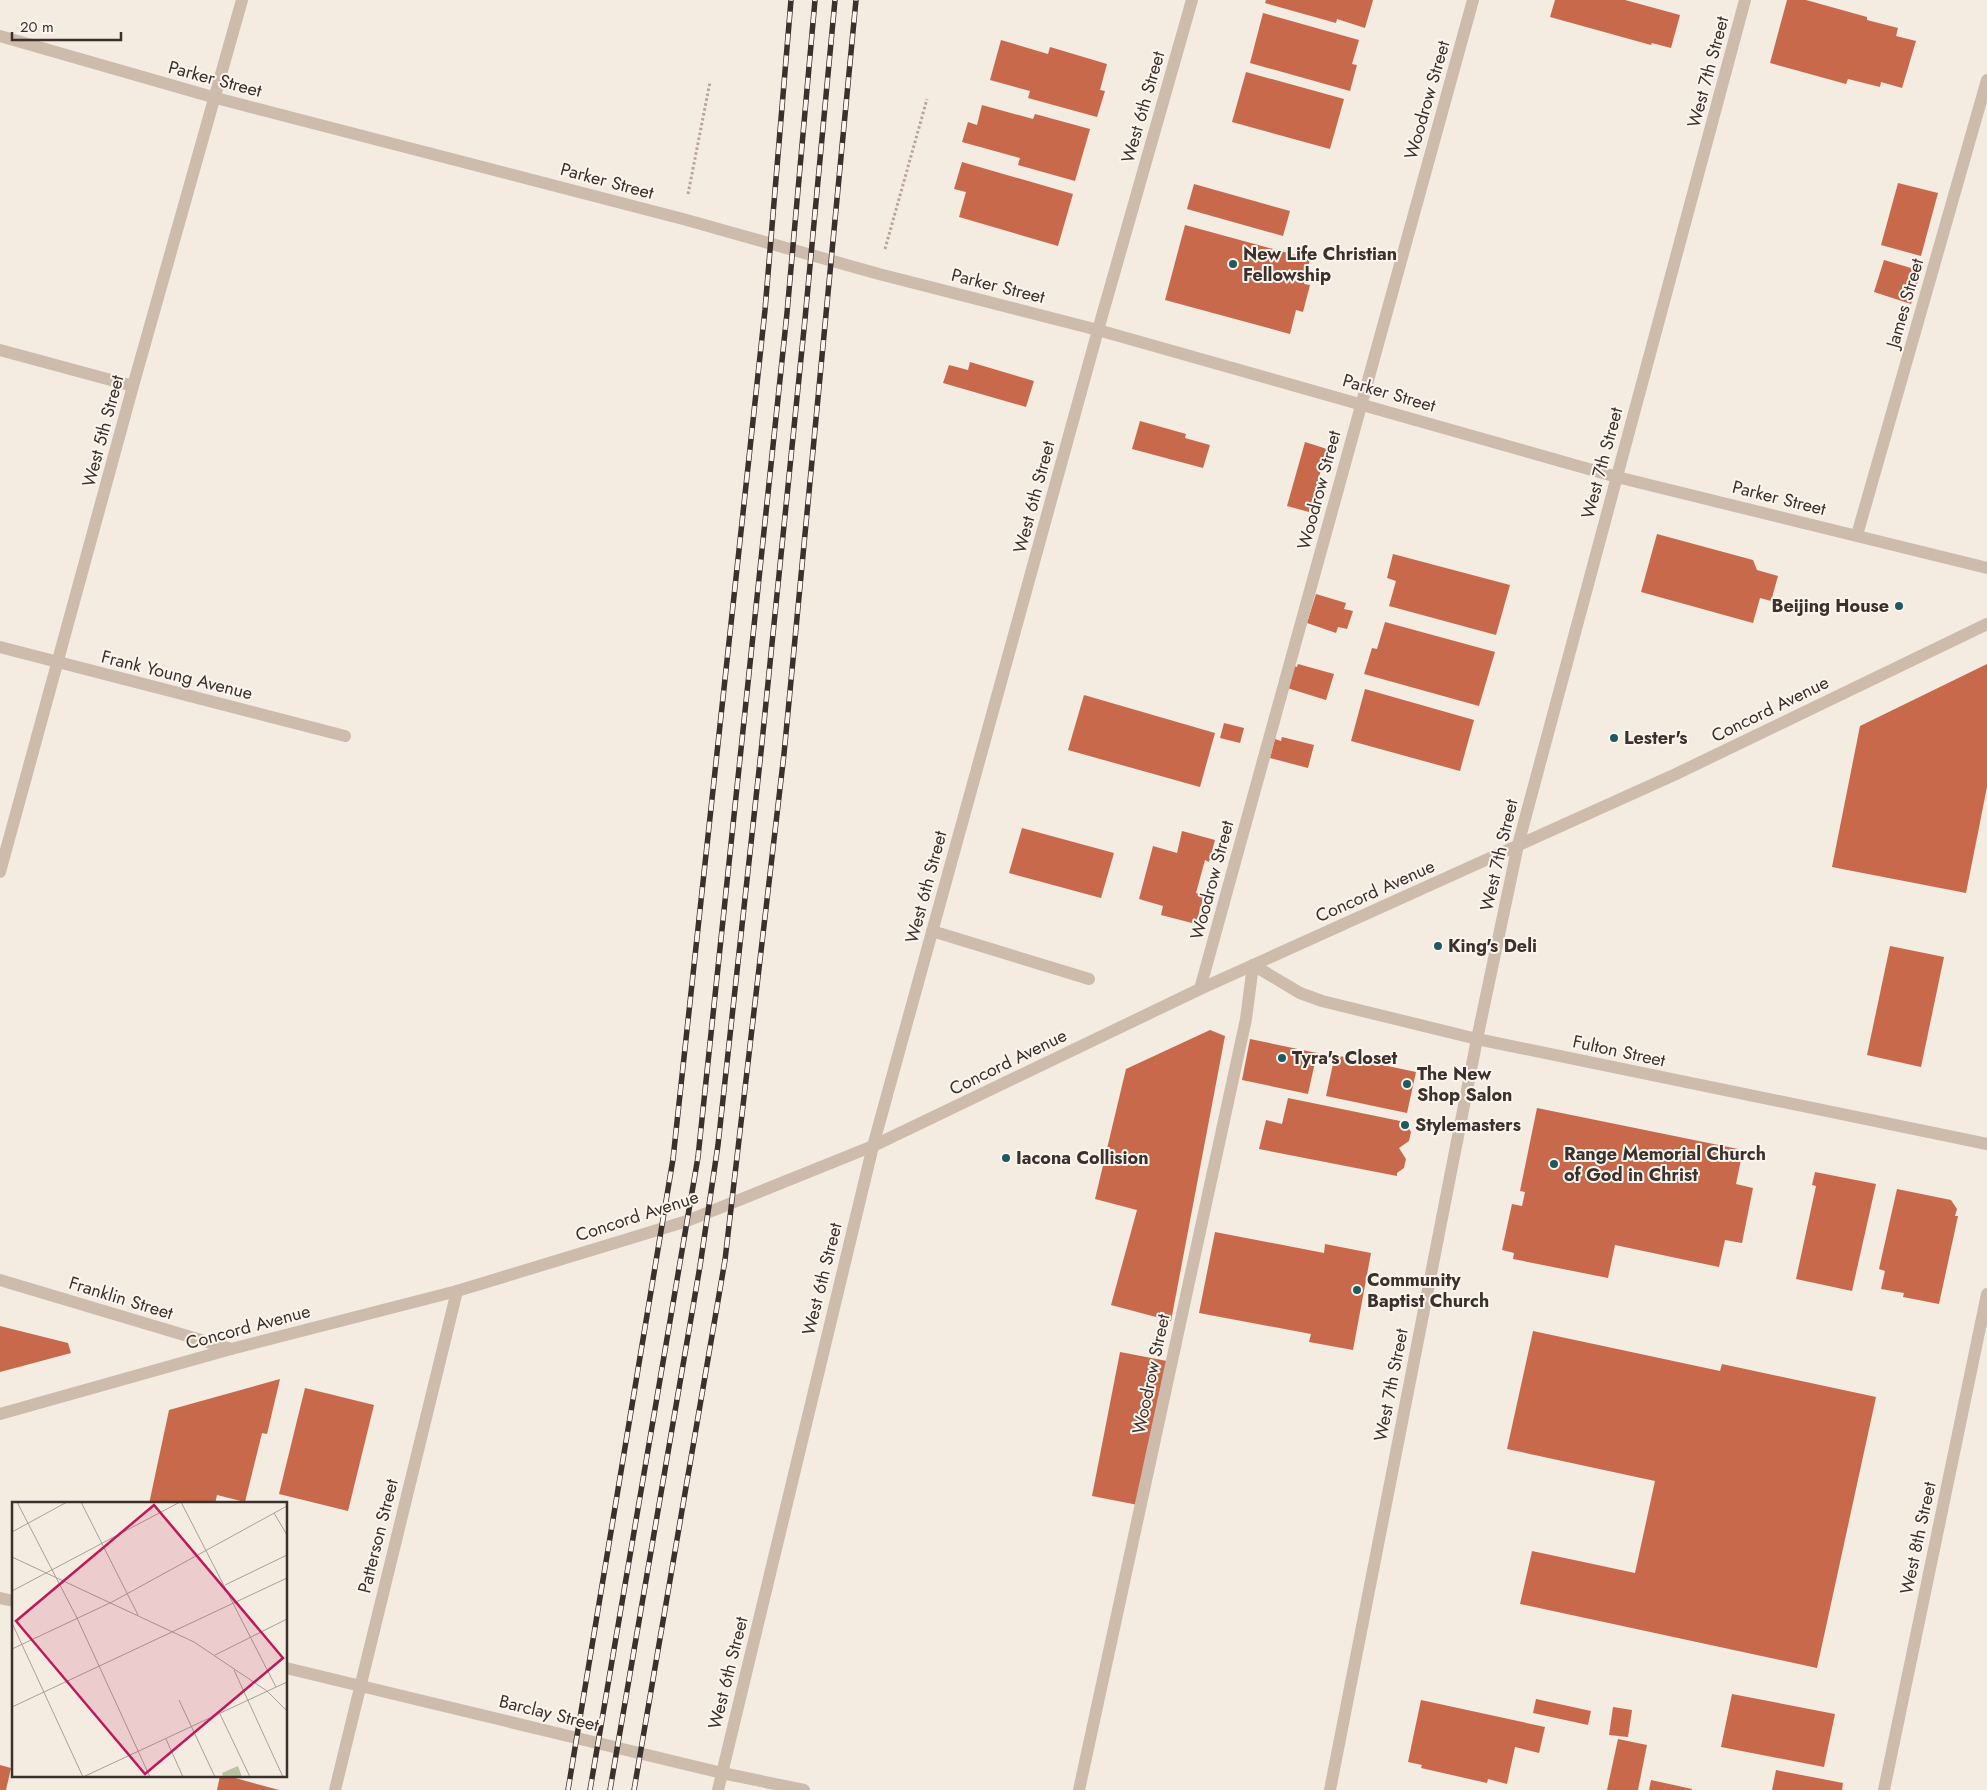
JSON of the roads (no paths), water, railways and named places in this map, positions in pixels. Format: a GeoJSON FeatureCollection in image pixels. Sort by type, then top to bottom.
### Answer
{"type":"FeatureCollection","features":[{"type":"Feature","properties":{"kind":"street","name":"West 5th Street"},"geometry":{"type":"LineString","coordinates":[[0,872],[133,386],[216,98],[242,0]]}},
{"type":"Feature","properties":{"kind":"street","name":"West 6th Street"},"geometry":{"type":"LineString","coordinates":[[718,1790],[872,1146],[1098,330],[1192,0]]}},
{"type":"Feature","properties":{"kind":"street","name":"Woodrow Street"},"geometry":{"type":"LineString","coordinates":[[1200,989],[1473,0]]}},
{"type":"Feature","properties":{"kind":"street","name":"West 7th Street"},"geometry":{"type":"LineString","coordinates":[[1330,1790],[1477,1039],[1518,845],[1745,0]]}},
{"type":"Feature","properties":{"kind":"street","name":"Parker Street"},"geometry":{"type":"LineString","coordinates":[[0,36],[216,98],[683,219],[879,274],[1098,330],[1617,477],[1987,568]]}},
{"type":"Feature","properties":{"kind":"street","name":"James Street"},"geometry":{"type":"LineString","coordinates":[[1857,535],[1987,80]]}},
{"type":"Feature","properties":{"kind":"street"},"geometry":{"type":"LineString","coordinates":[[0,350],[133,386]]}},
{"type":"Feature","properties":{"kind":"street","name":"Concord Avenue"},"geometry":{"type":"LineString","coordinates":[[0,1414],[232,1349],[457,1291],[687,1221],[872,1146],[1200,989],[1676,774],[1987,624]]}},
{"type":"Feature","properties":{"kind":"street","name":"Frank Young Avenue"},"geometry":{"type":"LineString","coordinates":[[0,647],[345,736]]}},
{"type":"Feature","properties":{"kind":"street"},"geometry":{"type":"LineString","coordinates":[[932,931],[1088,979]]}},
{"type":"Feature","properties":{"kind":"street","name":"Woodrow Street"},"geometry":{"type":"LineString","coordinates":[[1079,1790],[1246,1020],[1253,965]]}},
{"type":"Feature","properties":{"kind":"street","name":"Fulton Street"},"geometry":{"type":"LineString","coordinates":[[1253,965],[1300,993],[1322,1002],[1477,1039],[1987,1144]]}},
{"type":"Feature","properties":{"kind":"street","name":"Franklin Street"},"geometry":{"type":"LineString","coordinates":[[0,1280],[232,1349]]}},
{"type":"Feature","properties":{"kind":"street","name":"Patterson Street"},"geometry":{"type":"LineString","coordinates":[[335,1790],[457,1291]]}},
{"type":"Feature","properties":{"kind":"street","name":"West 8th Street"},"geometry":{"type":"LineString","coordinates":[[1884,1790],[1987,1294]]}},
{"type":"Feature","properties":{"kind":"street","name":"Barclay Street"},"geometry":{"type":"LineString","coordinates":[[288,1668],[722,1773],[804,1790]]}},
{"type":"Feature","properties":{"kind":"railway"},"geometry":{"type":"LineString","coordinates":[[568,1790],[673,1159],[765,310],[791,0]]}},
{"type":"Feature","properties":{"kind":"railway"},"geometry":{"type":"LineString","coordinates":[[590,1790],[698,1157],[787,313],[815,0]]}},
{"type":"Feature","properties":{"kind":"railway"},"geometry":{"type":"LineString","coordinates":[[610,1790],[700,1266],[718,1145],[761,752],[835,0]]}},
{"type":"Feature","properties":{"kind":"railway"},"geometry":{"type":"LineString","coordinates":[[634,1790],[725,1260],[784,754],[856,0]]}},
{"type":"Feature","properties":{"kind":"place","name":"New Life Christian Fellowship"},"geometry":{"type":"Point","coordinates":[1233,264]}},
{"type":"Feature","properties":{"kind":"place","name":"Beijing House"},"geometry":{"type":"Point","coordinates":[1899,606]}},
{"type":"Feature","properties":{"kind":"place","name":"Lester's"},"geometry":{"type":"Point","coordinates":[1614,738]}},
{"type":"Feature","properties":{"kind":"place","name":"King's Deli"},"geometry":{"type":"Point","coordinates":[1438,946]}},
{"type":"Feature","properties":{"kind":"place","name":"Tyra's Closet"},"geometry":{"type":"Point","coordinates":[1282,1058]}},
{"type":"Feature","properties":{"kind":"place","name":"The New Shop Salon"},"geometry":{"type":"Point","coordinates":[1407,1084]}},
{"type":"Feature","properties":{"kind":"place","name":"Stylemasters"},"geometry":{"type":"Point","coordinates":[1405,1125]}},
{"type":"Feature","properties":{"kind":"place","name":"Iacona Collision"},"geometry":{"type":"Point","coordinates":[1006,1158]}},
{"type":"Feature","properties":{"kind":"place","name":"Range Memorial Church of God in Christ"},"geometry":{"type":"Point","coordinates":[1554,1164]}},
{"type":"Feature","properties":{"kind":"place","name":"Community Baptist Church"},"geometry":{"type":"Point","coordinates":[1357,1290]}}]}
